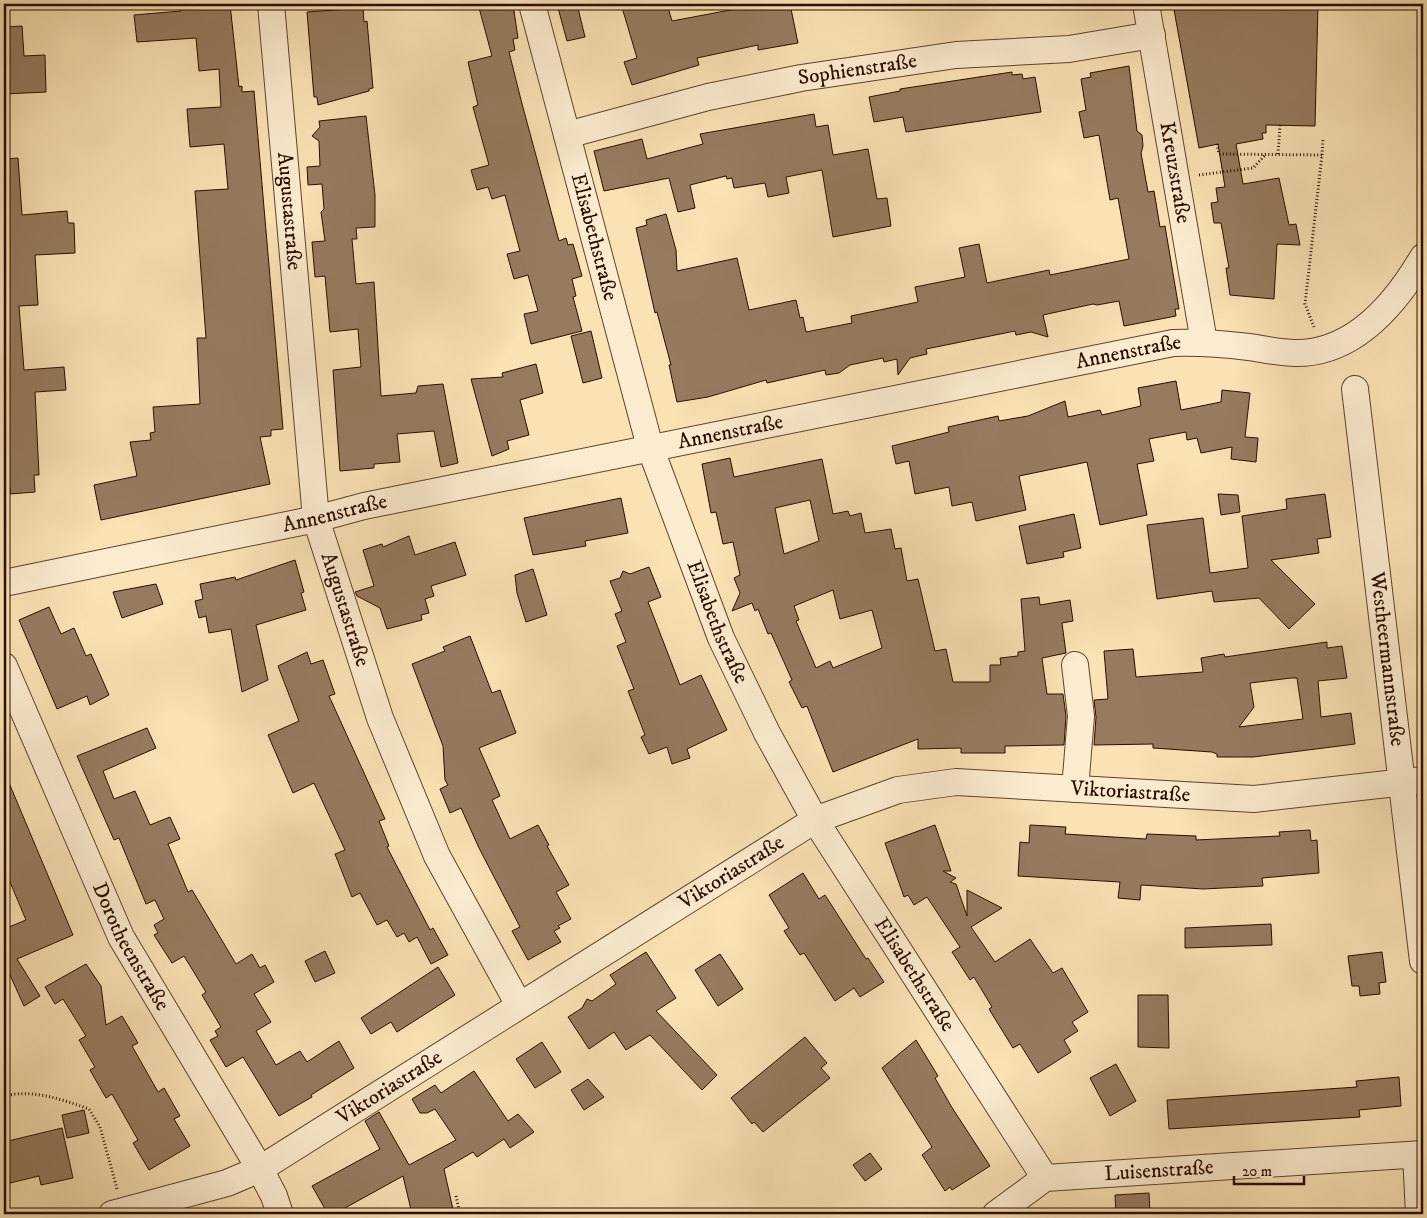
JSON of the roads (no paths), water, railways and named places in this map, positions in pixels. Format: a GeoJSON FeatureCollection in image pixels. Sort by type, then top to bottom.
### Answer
{"type":"FeatureCollection","features":[{"type":"Feature","properties":{"kind":"street","name":"Augustastraße"},"geometry":{"type":"LineString","coordinates":[[271,4],[316,519],[380,718],[437,856],[519,1005]]}},
{"type":"Feature","properties":{"kind":"street","name":"Elisabethstraße"},"geometry":{"type":"LineString","coordinates":[[532,4],[650,447],[721,638],[768,733],[815,820],[1045,1178]]}},
{"type":"Feature","properties":{"kind":"street","name":"Kreuzstraße"},"geometry":{"type":"LineString","coordinates":[[1146,4],[1204,342]]}},
{"type":"Feature","properties":{"kind":"street","name":"Sophienstraße"},"geometry":{"type":"LineString","coordinates":[[567,135],[708,97],[802,78],[956,55],[1069,49],[1152,34]]}},
{"type":"Feature","properties":{"kind":"street","name":"Annenstraße"},"geometry":{"type":"LineString","coordinates":[[4,583],[316,519],[364,506],[650,447],[1173,343],[1204,342],[1294,354],[1324,349],[1353,336],[1384,312],[1423,257]]}},
{"type":"Feature","properties":{"kind":"street","name":"Westheermannstraße"},"geometry":{"type":"LineString","coordinates":[[1355,389],[1413,781],[1423,961]]}},
{"type":"Feature","properties":{"kind":"street"},"geometry":{"type":"LineString","coordinates":[[1075,665],[1081,716],[1075,789]]}},
{"type":"Feature","properties":{"kind":"street","name":"Dorotheenstraße"},"geometry":{"type":"LineString","coordinates":[[4,666],[120,937],[260,1169],[274,1196],[280,1214]]}},
{"type":"Feature","properties":{"kind":"street","name":"Viktoriastraße"},"geometry":{"type":"LineString","coordinates":[[117,1213],[227,1182],[260,1169],[815,820],[898,790],[928,784],[956,782],[1254,800],[1413,781]]}},
{"type":"Feature","properties":{"kind":"street"},"geometry":{"type":"LineString","coordinates":[[1419,1155],[1419,1214]]}},
{"type":"Feature","properties":{"kind":"street","name":"Luisenstraße"},"geometry":{"type":"LineString","coordinates":[[1045,1178],[1419,1155]]}},
{"type":"Feature","properties":{"kind":"street"},"geometry":{"type":"LineString","coordinates":[[996,1214],[1045,1178]]}}]}
